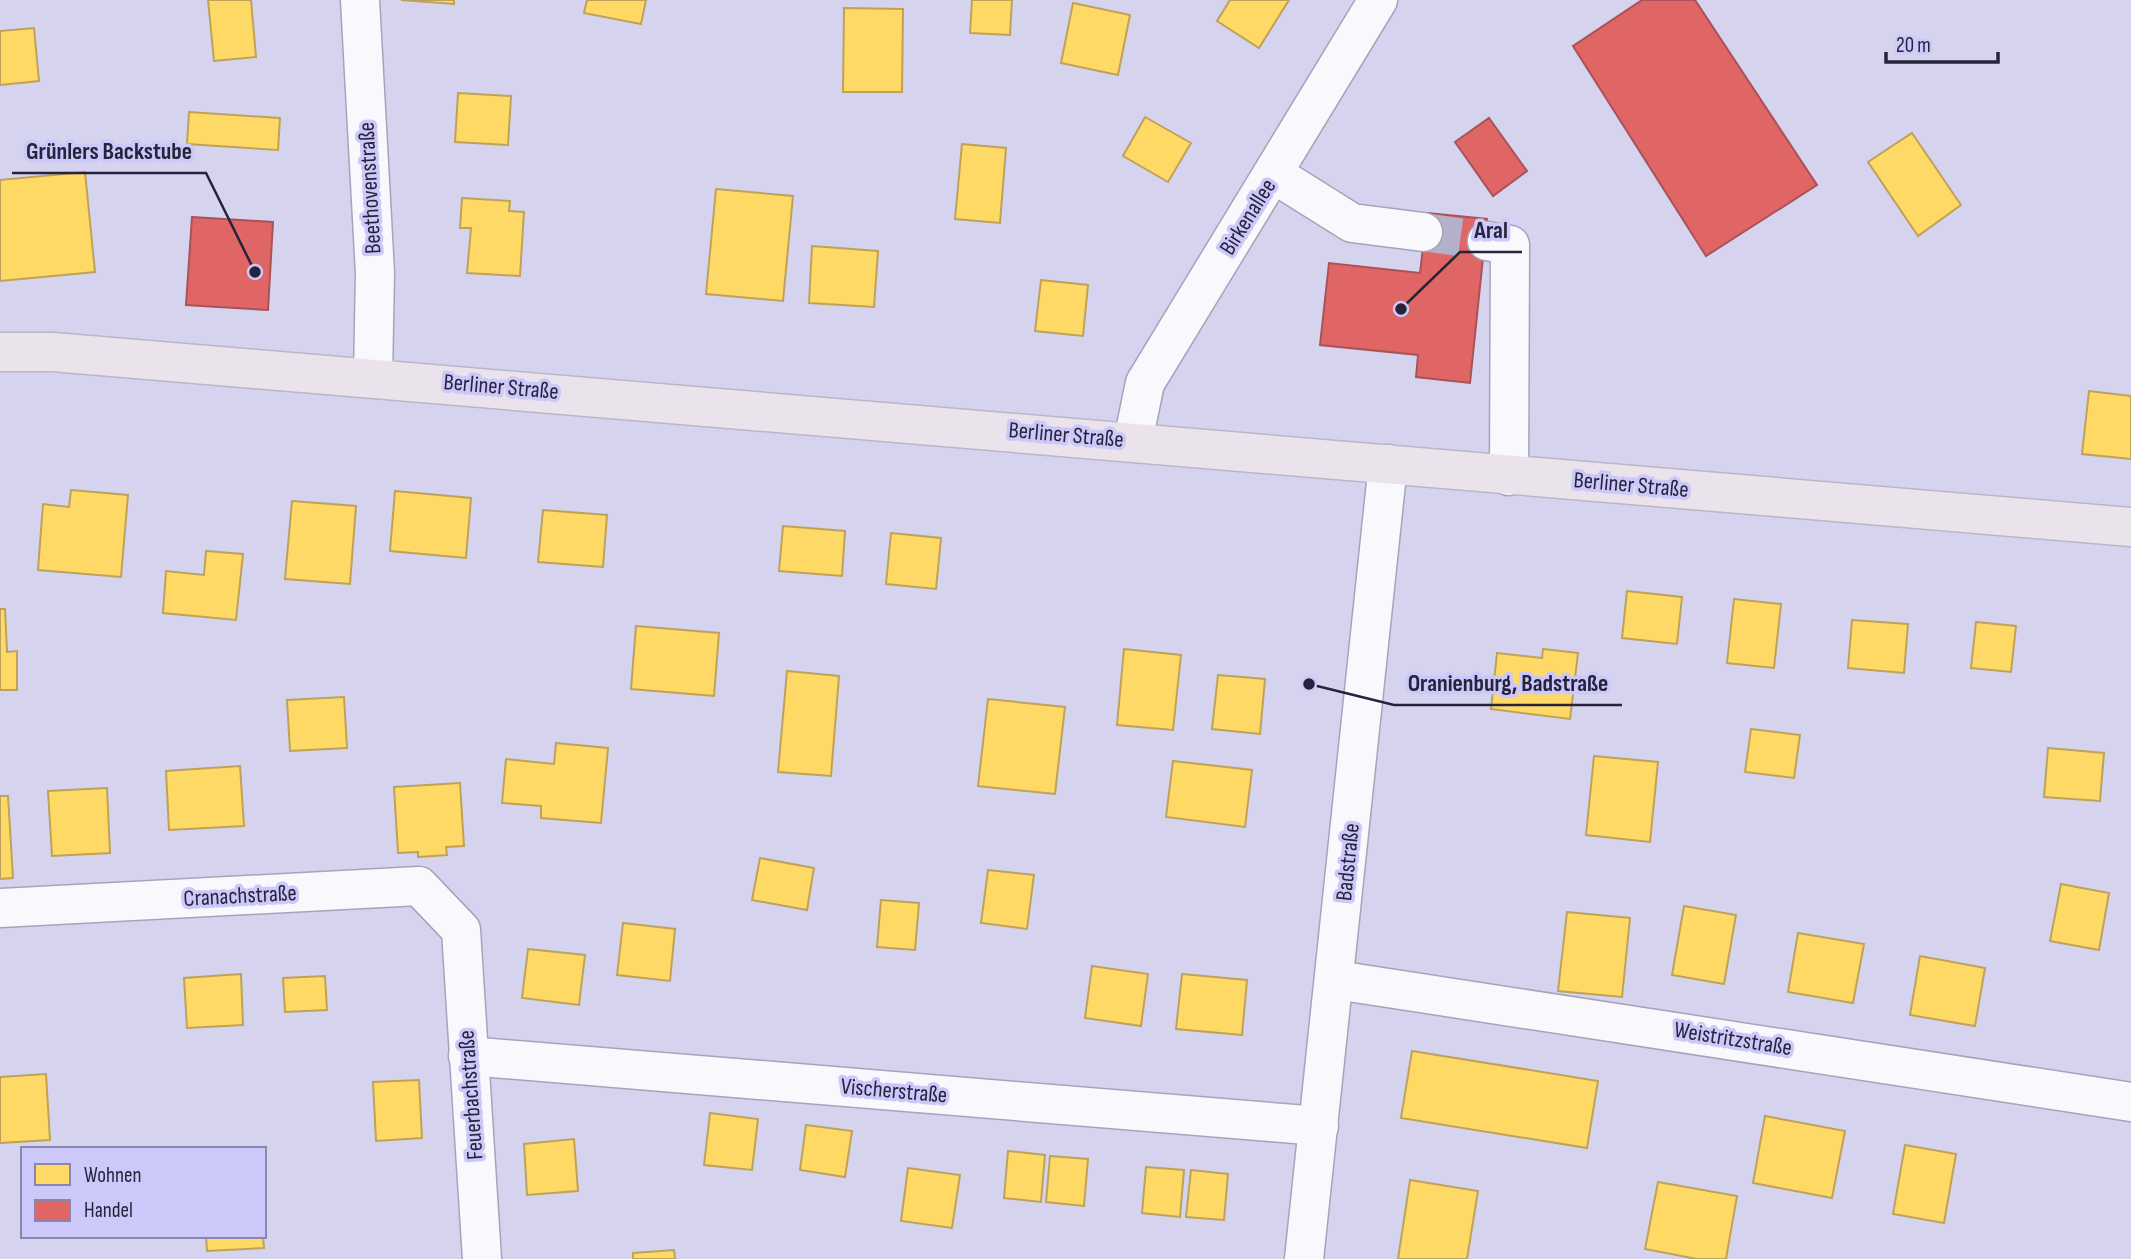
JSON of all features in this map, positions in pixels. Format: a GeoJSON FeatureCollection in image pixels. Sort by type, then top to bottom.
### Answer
{"type":"FeatureCollection","features":[{"type":"Feature","properties":{"kind":"main road","name":"Berliner Straße"},"geometry":{"type":"LineString","coordinates":[[0,352],[53,352],[373,377],[1133,440],[1508,476],[2131,527]]}},
{"type":"Feature","properties":{"kind":"street","name":"Beethovenstraße"},"geometry":{"type":"LineString","coordinates":[[360,0],[375,272],[373,377]]}},
{"type":"Feature","properties":{"kind":"street","name":"Birkenallee"},"geometry":{"type":"LineString","coordinates":[[1133,440],[1140,398],[1146,383],[1378,0]]}},
{"type":"Feature","properties":{"kind":"street"},"geometry":{"type":"LineString","coordinates":[[1274,174],[1352,223],[1423,232]]}},
{"type":"Feature","properties":{"kind":"street"},"geometry":{"type":"LineString","coordinates":[[1487,241],[1510,245],[1508,476]]}},
{"type":"Feature","properties":{"kind":"street","name":"Badstraße"},"geometry":{"type":"LineString","coordinates":[[1304,1259],[1336,980],[1388,464]]}},
{"type":"Feature","properties":{"kind":"street","name":"Cranachstraße"},"geometry":{"type":"LineString","coordinates":[[0,908],[419,886],[461,930]]}},
{"type":"Feature","properties":{"kind":"street","name":"Feuerbachstraße"},"geometry":{"type":"LineString","coordinates":[[461,930],[482,1259]]}},
{"type":"Feature","properties":{"kind":"street","name":"Weistritzstraße"},"geometry":{"type":"LineString","coordinates":[[1336,980],[2131,1102]]}},
{"type":"Feature","properties":{"kind":"street","name":"Vischerstraße"},"geometry":{"type":"LineString","coordinates":[[468,1056],[1319,1126]]}},
{"type":"Feature","properties":{"kind":"building: Wohnen"},"geometry":{"type":"Polygon","coordinates":[[[208,0],[251,0],[256,57],[214,61],[208,0]]]}},
{"type":"Feature","properties":{"kind":"building: Wohnen"},"geometry":{"type":"Polygon","coordinates":[[[401,0],[454,0],[454,4],[401,0]]]}},
{"type":"Feature","properties":{"kind":"building: Wohnen"},"geometry":{"type":"Polygon","coordinates":[[[587,0],[646,0],[641,24],[584,13],[587,0]]]}},
{"type":"Feature","properties":{"kind":"building: Wohnen"},"geometry":{"type":"Polygon","coordinates":[[[972,0],[1012,0],[1010,35],[970,33],[972,0]]]}},
{"type":"Feature","properties":{"kind":"building: Wohnen"},"geometry":{"type":"Polygon","coordinates":[[[1230,0],[1289,0],[1259,48],[1217,21],[1230,0]]]}},
{"type":"Feature","properties":{"kind":"building: Wohnen"},"geometry":{"type":"Polygon","coordinates":[[[1073,3],[1130,15],[1118,75],[1061,63],[1073,3]]]}},
{"type":"Feature","properties":{"kind":"building: Wohnen"},"geometry":{"type":"Polygon","coordinates":[[[844,8],[903,9],[902,92],[843,92],[844,8]]]}},
{"type":"Feature","properties":{"kind":"building: Wohnen"},"geometry":{"type":"Polygon","coordinates":[[[34,28],[39,81],[0,85],[0,31],[34,28]]]}},
{"type":"Feature","properties":{"kind":"building: Wohnen"},"geometry":{"type":"Polygon","coordinates":[[[458,93],[511,96],[508,145],[455,142],[458,93]]]}},
{"type":"Feature","properties":{"kind":"building: Wohnen"},"geometry":{"type":"Polygon","coordinates":[[[189,112],[280,118],[278,150],[187,144],[189,112]]]}},
{"type":"Feature","properties":{"kind":"building: Wohnen"},"geometry":{"type":"Polygon","coordinates":[[[1145,117],[1191,143],[1168,182],[1123,156],[1145,117]]]}},
{"type":"Feature","properties":{"kind":"building: Wohnen"},"geometry":{"type":"Polygon","coordinates":[[[1912,133],[1961,205],[1918,236],[1868,162],[1912,133]]]}},
{"type":"Feature","properties":{"kind":"building: Wohnen"},"geometry":{"type":"Polygon","coordinates":[[[962,144],[1006,148],[1000,223],[955,219],[962,144]]]}},
{"type":"Feature","properties":{"kind":"building: Wohnen"},"geometry":{"type":"Polygon","coordinates":[[[85,172],[95,272],[0,281],[0,180],[85,172]]]}},
{"type":"Feature","properties":{"kind":"building: Wohnen"},"geometry":{"type":"Polygon","coordinates":[[[716,189],[793,196],[783,301],[706,294],[716,189]]]}},
{"type":"Feature","properties":{"kind":"building: Wohnen"},"geometry":{"type":"Polygon","coordinates":[[[462,198],[510,201],[509,211],[524,212],[520,276],[467,273],[471,228],[460,228],[462,198]]]}},
{"type":"Feature","properties":{"kind":"building: Wohnen"},"geometry":{"type":"Polygon","coordinates":[[[812,246],[878,251],[874,307],[809,303],[812,246]]]}},
{"type":"Feature","properties":{"kind":"building: Wohnen"},"geometry":{"type":"Polygon","coordinates":[[[1041,280],[1088,285],[1083,336],[1035,331],[1041,280]]]}},
{"type":"Feature","properties":{"kind":"building: Wohnen"},"geometry":{"type":"Polygon","coordinates":[[[2089,391],[2131,396],[2131,459],[2082,454],[2089,391]]]}},
{"type":"Feature","properties":{"kind":"building: Wohnen"},"geometry":{"type":"Polygon","coordinates":[[[71,490],[128,495],[121,577],[38,570],[43,504],[69,507],[71,490]]]}},
{"type":"Feature","properties":{"kind":"building: Wohnen"},"geometry":{"type":"Polygon","coordinates":[[[395,491],[471,498],[466,558],[390,551],[395,491]]]}},
{"type":"Feature","properties":{"kind":"building: Wohnen"},"geometry":{"type":"Polygon","coordinates":[[[292,501],[356,506],[350,584],[285,579],[292,501]]]}},
{"type":"Feature","properties":{"kind":"building: Wohnen"},"geometry":{"type":"Polygon","coordinates":[[[543,510],[607,515],[603,567],[538,562],[543,510]]]}},
{"type":"Feature","properties":{"kind":"building: Wohnen"},"geometry":{"type":"Polygon","coordinates":[[[783,526],[845,531],[842,576],[779,571],[783,526]]]}},
{"type":"Feature","properties":{"kind":"building: Wohnen"},"geometry":{"type":"Polygon","coordinates":[[[891,533],[941,538],[936,589],[886,584],[891,533]]]}},
{"type":"Feature","properties":{"kind":"building: Wohnen"},"geometry":{"type":"Polygon","coordinates":[[[206,551],[243,554],[236,620],[163,613],[166,571],[204,575],[206,551]]]}},
{"type":"Feature","properties":{"kind":"building: Wohnen"},"geometry":{"type":"Polygon","coordinates":[[[1627,591],[1682,597],[1677,644],[1622,638],[1627,591]]]}},
{"type":"Feature","properties":{"kind":"building: Wohnen"},"geometry":{"type":"Polygon","coordinates":[[[1734,599],[1781,604],[1774,668],[1727,663],[1734,599]]]}},
{"type":"Feature","properties":{"kind":"building: Wohnen"},"geometry":{"type":"Polygon","coordinates":[[[0,609],[5,609],[7,652],[17,651],[17,690],[0,690],[0,609]]]}},
{"type":"Feature","properties":{"kind":"building: Wohnen"},"geometry":{"type":"Polygon","coordinates":[[[1852,620],[1908,624],[1904,673],[1848,668],[1852,620]]]}},
{"type":"Feature","properties":{"kind":"building: Wohnen"},"geometry":{"type":"Polygon","coordinates":[[[1976,622],[2016,626],[2011,672],[1971,668],[1976,622]]]}},
{"type":"Feature","properties":{"kind":"building: Wohnen"},"geometry":{"type":"Polygon","coordinates":[[[636,626],[719,633],[714,696],[631,689],[636,626]]]}},
{"type":"Feature","properties":{"kind":"building: Wohnen"},"geometry":{"type":"Polygon","coordinates":[[[1124,649],[1181,655],[1173,730],[1117,725],[1124,649]]]}},
{"type":"Feature","properties":{"kind":"building: Wohnen"},"geometry":{"type":"Polygon","coordinates":[[[1543,649],[1578,653],[1570,719],[1491,709],[1497,653],[1542,658],[1543,649]]]}},
{"type":"Feature","properties":{"kind":"building: Wohnen"},"geometry":{"type":"Polygon","coordinates":[[[787,671],[839,676],[831,776],[778,772],[787,671]]]}},
{"type":"Feature","properties":{"kind":"building: Wohnen"},"geometry":{"type":"Polygon","coordinates":[[[1218,675],[1265,679],[1260,734],[1212,729],[1218,675]]]}},
{"type":"Feature","properties":{"kind":"building: Wohnen"},"geometry":{"type":"Polygon","coordinates":[[[344,697],[347,748],[290,751],[287,700],[344,697]]]}},
{"type":"Feature","properties":{"kind":"building: Wohnen"},"geometry":{"type":"Polygon","coordinates":[[[988,699],[1065,707],[1055,794],[978,786],[988,699]]]}},
{"type":"Feature","properties":{"kind":"building: Wohnen"},"geometry":{"type":"Polygon","coordinates":[[[1751,729],[1800,735],[1794,778],[1745,772],[1751,729]]]}},
{"type":"Feature","properties":{"kind":"building: Wohnen"},"geometry":{"type":"Polygon","coordinates":[[[556,743],[608,748],[601,823],[541,818],[541,806],[502,803],[506,759],[554,764],[556,743]]]}},
{"type":"Feature","properties":{"kind":"building: Wohnen"},"geometry":{"type":"Polygon","coordinates":[[[2048,748],[2104,753],[2100,801],[2044,797],[2048,748]]]}},
{"type":"Feature","properties":{"kind":"building: Wohnen"},"geometry":{"type":"Polygon","coordinates":[[[1594,756],[1658,762],[1650,842],[1586,835],[1594,756]]]}},
{"type":"Feature","properties":{"kind":"building: Wohnen"},"geometry":{"type":"Polygon","coordinates":[[[1173,761],[1252,770],[1245,827],[1166,817],[1173,761]]]}},
{"type":"Feature","properties":{"kind":"building: Wohnen"},"geometry":{"type":"Polygon","coordinates":[[[240,766],[244,826],[169,830],[166,771],[240,766]]]}},
{"type":"Feature","properties":{"kind":"building: Wohnen"},"geometry":{"type":"Polygon","coordinates":[[[460,783],[464,846],[446,847],[447,855],[418,857],[418,852],[398,853],[394,787],[460,783]]]}},
{"type":"Feature","properties":{"kind":"building: Wohnen"},"geometry":{"type":"Polygon","coordinates":[[[107,788],[110,853],[52,856],[48,791],[107,788]]]}},
{"type":"Feature","properties":{"kind":"building: Wohnen"},"geometry":{"type":"Polygon","coordinates":[[[0,796],[8,796],[13,878],[0,879],[0,796]]]}},
{"type":"Feature","properties":{"kind":"building: Wohnen"},"geometry":{"type":"Polygon","coordinates":[[[760,858],[814,868],[807,910],[752,900],[760,858]]]}},
{"type":"Feature","properties":{"kind":"building: Wohnen"},"geometry":{"type":"Polygon","coordinates":[[[988,870],[1034,875],[1027,929],[981,923],[988,870]]]}},
{"type":"Feature","properties":{"kind":"building: Wohnen"},"geometry":{"type":"Polygon","coordinates":[[[2061,884],[2109,893],[2099,950],[2050,941],[2061,884]]]}},
{"type":"Feature","properties":{"kind":"building: Wohnen"},"geometry":{"type":"Polygon","coordinates":[[[881,900],[919,903],[915,950],[877,947],[881,900]]]}},
{"type":"Feature","properties":{"kind":"building: Wohnen"},"geometry":{"type":"Polygon","coordinates":[[[1684,906],[1736,915],[1724,984],[1672,975],[1684,906]]]}},
{"type":"Feature","properties":{"kind":"building: Wohnen"},"geometry":{"type":"Polygon","coordinates":[[[1567,912],[1630,918],[1622,997],[1558,991],[1567,912]]]}},
{"type":"Feature","properties":{"kind":"building: Wohnen"},"geometry":{"type":"Polygon","coordinates":[[[623,923],[675,929],[670,981],[617,975],[623,923]]]}},
{"type":"Feature","properties":{"kind":"building: Wohnen"},"geometry":{"type":"Polygon","coordinates":[[[1798,933],[1864,944],[1853,1003],[1788,992],[1798,933]]]}},
{"type":"Feature","properties":{"kind":"building: Wohnen"},"geometry":{"type":"Polygon","coordinates":[[[528,949],[585,955],[579,1005],[522,998],[528,949]]]}},
{"type":"Feature","properties":{"kind":"building: Wohnen"},"geometry":{"type":"Polygon","coordinates":[[[1920,956],[1985,968],[1975,1026],[1910,1015],[1920,956]]]}},
{"type":"Feature","properties":{"kind":"building: Wohnen"},"geometry":{"type":"Polygon","coordinates":[[[1092,966],[1148,974],[1141,1026],[1085,1018],[1092,966]]]}},
{"type":"Feature","properties":{"kind":"building: Wohnen"},"geometry":{"type":"Polygon","coordinates":[[[241,974],[243,1025],[187,1028],[184,978],[241,974]]]}},
{"type":"Feature","properties":{"kind":"building: Wohnen"},"geometry":{"type":"Polygon","coordinates":[[[1182,974],[1247,980],[1242,1035],[1176,1029],[1182,974]]]}},
{"type":"Feature","properties":{"kind":"building: Wohnen"},"geometry":{"type":"Polygon","coordinates":[[[325,976],[327,1010],[285,1012],[283,978],[325,976]]]}},
{"type":"Feature","properties":{"kind":"building: Wohnen"},"geometry":{"type":"Polygon","coordinates":[[[1412,1051],[1598,1081],[1587,1148],[1401,1118],[1412,1051]]]}},
{"type":"Feature","properties":{"kind":"building: Wohnen"},"geometry":{"type":"Polygon","coordinates":[[[46,1074],[50,1140],[0,1143],[0,1077],[46,1074]]]}},
{"type":"Feature","properties":{"kind":"building: Wohnen"},"geometry":{"type":"Polygon","coordinates":[[[419,1080],[422,1138],[376,1141],[373,1082],[419,1080]]]}},
{"type":"Feature","properties":{"kind":"building: Wohnen"},"geometry":{"type":"Polygon","coordinates":[[[710,1113],[758,1119],[752,1170],[704,1165],[710,1113]]]}},
{"type":"Feature","properties":{"kind":"building: Wohnen"},"geometry":{"type":"Polygon","coordinates":[[[1765,1116],[1845,1131],[1832,1198],[1753,1183],[1765,1116]]]}},
{"type":"Feature","properties":{"kind":"building: Wohnen"},"geometry":{"type":"Polygon","coordinates":[[[806,1125],[852,1131],[845,1177],[800,1170],[806,1125]]]}},
{"type":"Feature","properties":{"kind":"building: Wohnen"},"geometry":{"type":"Polygon","coordinates":[[[574,1139],[578,1191],[527,1195],[524,1144],[574,1139]]]}},
{"type":"Feature","properties":{"kind":"building: Wohnen"},"geometry":{"type":"Polygon","coordinates":[[[1905,1145],[1956,1154],[1944,1223],[1893,1214],[1905,1145]]]}},
{"type":"Feature","properties":{"kind":"building: Wohnen"},"geometry":{"type":"Polygon","coordinates":[[[1008,1151],[1045,1155],[1041,1202],[1004,1198],[1008,1151]]]}},
{"type":"Feature","properties":{"kind":"building: Wohnen"},"geometry":{"type":"Polygon","coordinates":[[[1050,1156],[1088,1159],[1084,1206],[1046,1202],[1050,1156]]]}},
{"type":"Feature","properties":{"kind":"building: Wohnen"},"geometry":{"type":"Polygon","coordinates":[[[1146,1167],[1184,1170],[1180,1217],[1142,1213],[1146,1167]]]}},
{"type":"Feature","properties":{"kind":"building: Wohnen"},"geometry":{"type":"Polygon","coordinates":[[[908,1168],[960,1175],[952,1228],[901,1221],[908,1168]]]}},
{"type":"Feature","properties":{"kind":"building: Wohnen"},"geometry":{"type":"Polygon","coordinates":[[[1191,1170],[1228,1174],[1224,1220],[1186,1217],[1191,1170]]]}},
{"type":"Feature","properties":{"kind":"building: Wohnen"},"geometry":{"type":"Polygon","coordinates":[[[1410,1180],[1478,1191],[1467,1259],[1398,1259],[1410,1180]]]}},
{"type":"Feature","properties":{"kind":"building: Wohnen"},"geometry":{"type":"Polygon","coordinates":[[[1658,1182],[1737,1196],[1726,1259],[1697,1259],[1645,1249],[1658,1182]]]}},
{"type":"Feature","properties":{"kind":"building: Wohnen"},"geometry":{"type":"Polygon","coordinates":[[[206,1238],[263,1238],[264,1248],[207,1251],[206,1238]]]}},
{"type":"Feature","properties":{"kind":"building: Wohnen"},"geometry":{"type":"Polygon","coordinates":[[[674,1250],[675,1259],[633,1259],[633,1253],[674,1250]]]}},
{"type":"Feature","properties":{"kind":"building: Handel"},"geometry":{"type":"Polygon","coordinates":[[[1642,0],[1695,0],[1817,185],[1706,256],[1573,46],[1642,0]]]}},
{"type":"Feature","properties":{"kind":"building: Handel"},"geometry":{"type":"Polygon","coordinates":[[[1489,118],[1527,171],[1493,196],[1455,142],[1489,118]]]}},
{"type":"Feature","properties":{"kind":"building: Handel"},"geometry":{"type":"Polygon","coordinates":[[[1427,213],[1487,219],[1470,383],[1416,377],[1418,355],[1320,345],[1329,263],[1420,273],[1427,213]]]}},
{"type":"Feature","properties":{"kind":"building: Handel"},"geometry":{"type":"Polygon","coordinates":[[[192,217],[273,222],[268,310],[186,305],[192,217]]]}},
{"type":"Feature","properties":{"kind":"tunnel"},"geometry":{"type":"LineString","coordinates":[[1423,232],[1487,241]]}},
{"type":"Feature","properties":{"kind":"place","name":"Grünlers Backstube"},"geometry":{"type":"Point","coordinates":[255,272]}},
{"type":"Feature","properties":{"kind":"place","name":"Aral"},"geometry":{"type":"Point","coordinates":[1401,309]}},
{"type":"Feature","properties":{"kind":"place","name":"Oranienburg, Badstraße"},"geometry":{"type":"Point","coordinates":[1309,684]}}]}
